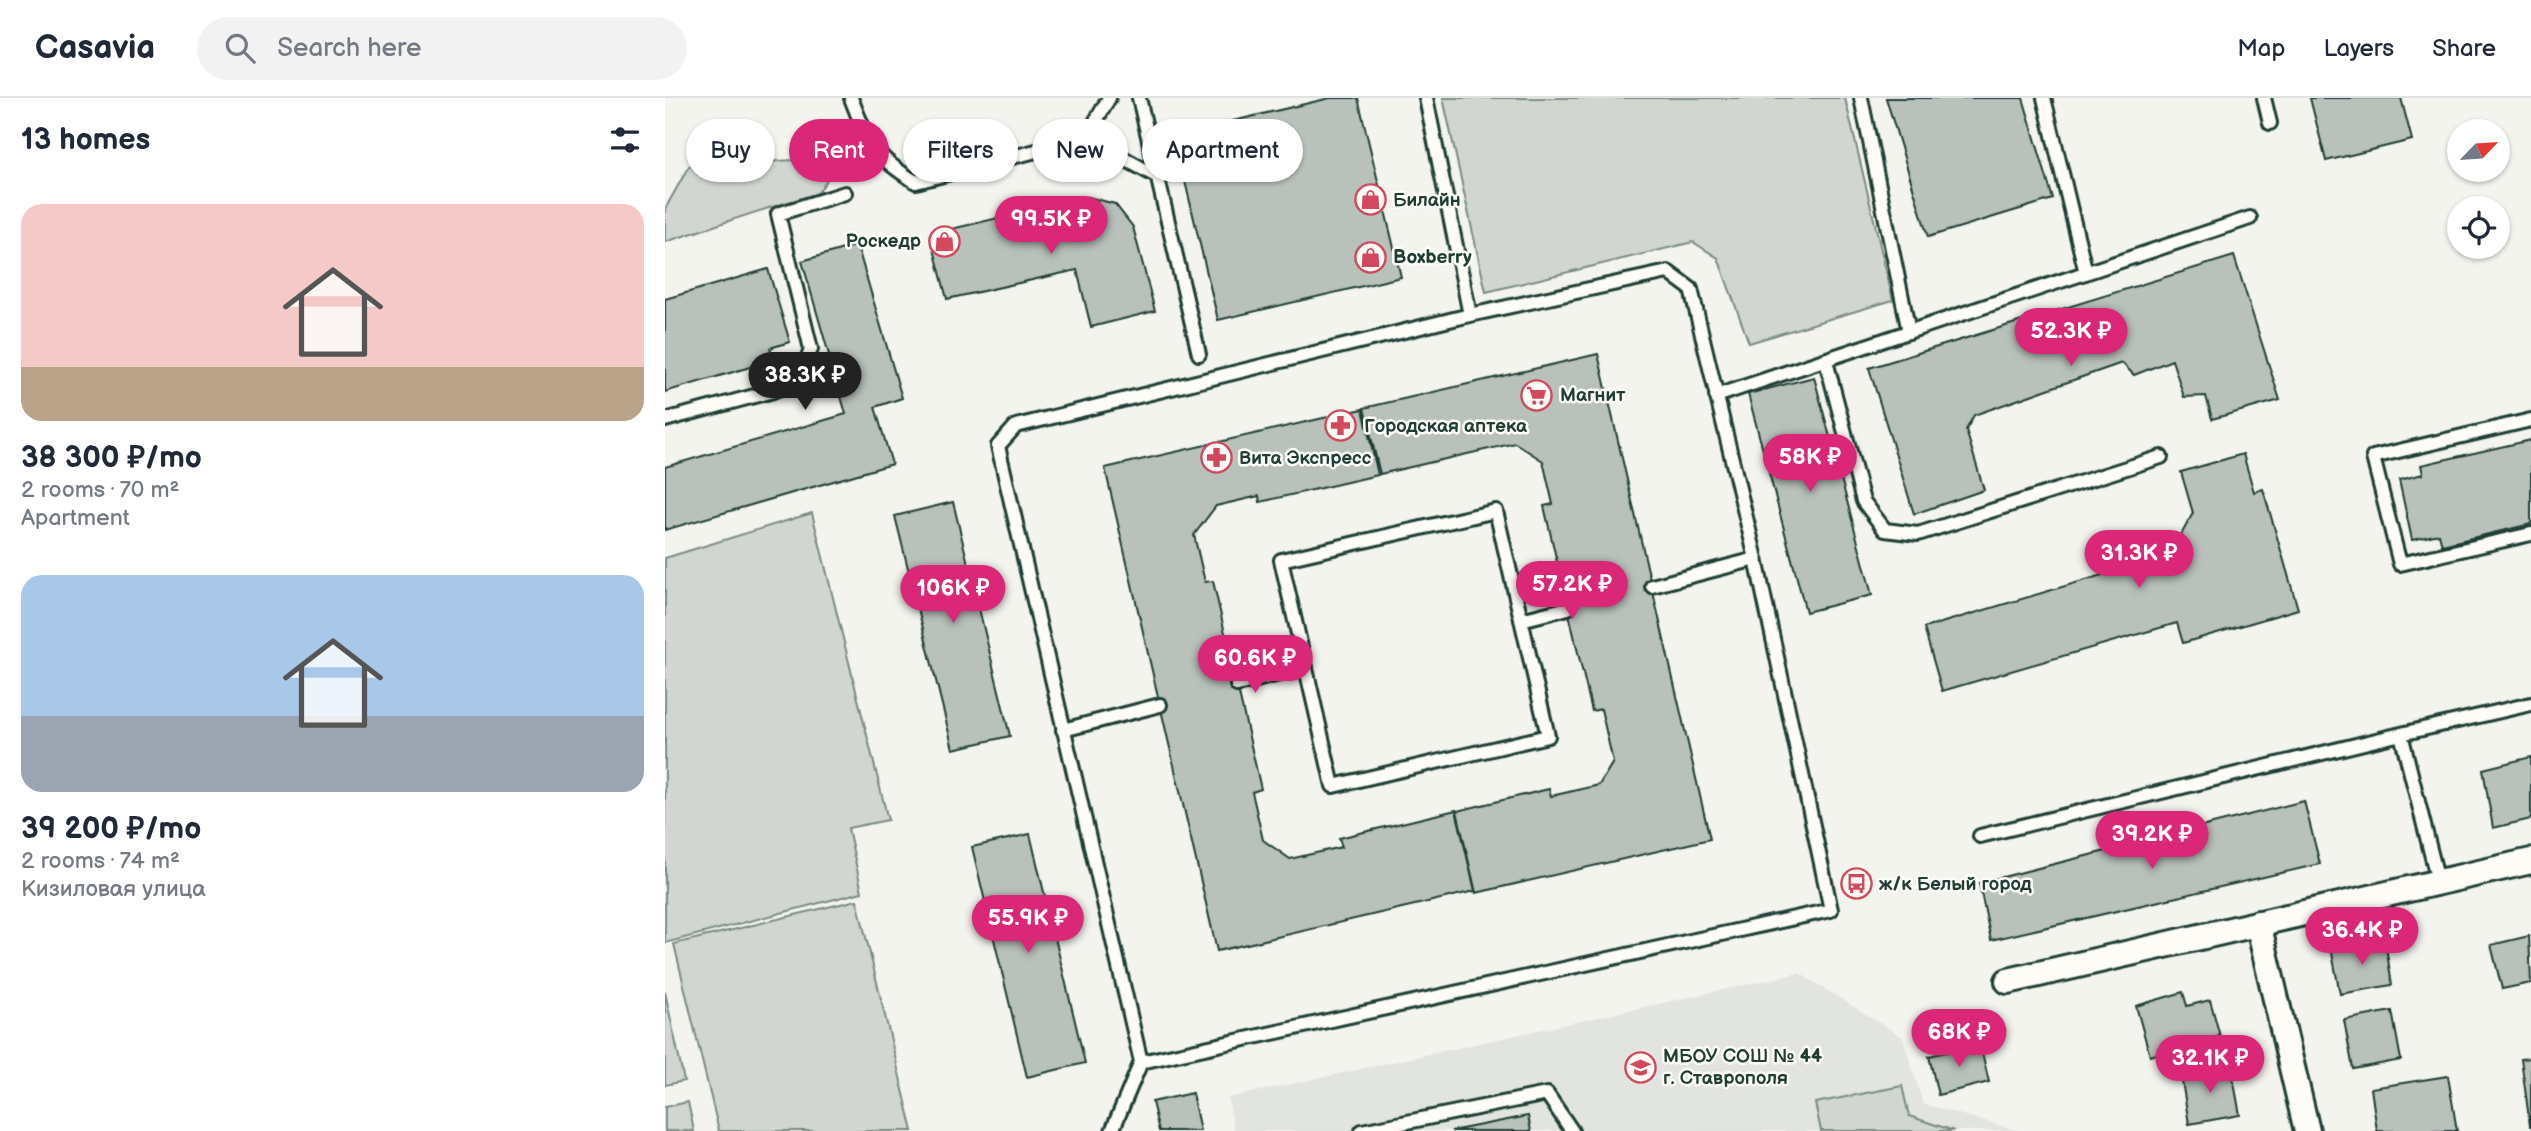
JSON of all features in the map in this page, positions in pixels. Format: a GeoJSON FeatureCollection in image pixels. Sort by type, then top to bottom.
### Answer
{"type":"FeatureCollection","features":[{"type":"Feature","properties":{"kind":"street"},"geometry":{"type":"LineString","coordinates":[[2007,981],[2531,860]]}},
{"type":"Feature","properties":{"kind":"street"},"geometry":{"type":"LineString","coordinates":[[2259,923],[2307,1131]]}},
{"type":"Feature","properties":{"kind":"lane"},"geometry":{"type":"LineString","coordinates":[[851,98],[867,139],[890,167],[916,182],[1032,152]]}},
{"type":"Feature","properties":{"kind":"lane"},"geometry":{"type":"LineString","coordinates":[[1097,119],[1109,98]]}},
{"type":"Feature","properties":{"kind":"lane"},"geometry":{"type":"LineString","coordinates":[[1139,98],[1144,119]]}},
{"type":"Feature","properties":{"kind":"lane"},"geometry":{"type":"LineString","coordinates":[[1426,98],[1470,316]]}},
{"type":"Feature","properties":{"kind":"lane"},"geometry":{"type":"LineString","coordinates":[[1861,98],[1909,332]]}},
{"type":"Feature","properties":{"kind":"lane"},"geometry":{"type":"LineString","coordinates":[[2044,98],[2085,273]]}},
{"type":"Feature","properties":{"kind":"lane"},"geometry":{"type":"LineString","coordinates":[[2264,98],[2270,123]]}},
{"type":"Feature","properties":{"kind":"lane"},"geometry":{"type":"LineString","coordinates":[[1159,182],[1199,354]]}},
{"type":"Feature","properties":{"kind":"lane"},"geometry":{"type":"LineString","coordinates":[[665,420],[799,384],[811,349],[778,214],[845,193]]}},
{"type":"Feature","properties":{"kind":"lane"},"geometry":{"type":"LineString","coordinates":[[1716,396],[2250,218]]}},
{"type":"Feature","properties":{"kind":"lane"},"geometry":{"type":"LineString","coordinates":[[1112,1131],[1141,1062],[998,446],[1016,426],[1470,316],[1668,272],[1691,289],[1756,558],[1831,910],[1141,1062]]}},
{"type":"Feature","properties":{"kind":"lane"},"geometry":{"type":"LineString","coordinates":[[1826,361],[1863,501],[1885,530],[1917,534],[2161,457]]}},
{"type":"Feature","properties":{"kind":"lane"},"geometry":{"type":"LineString","coordinates":[[2531,419],[2373,457],[2400,564],[2531,534]]}},
{"type":"Feature","properties":{"kind":"lane"},"geometry":{"type":"LineString","coordinates":[[1496,511],[1521,620],[1548,736],[1333,786],[1281,560],[1496,511]]}},
{"type":"Feature","properties":{"kind":"lane"},"geometry":{"type":"LineString","coordinates":[[1652,586],[1756,558]]}},
{"type":"Feature","properties":{"kind":"lane"},"geometry":{"type":"LineString","coordinates":[[1521,620],[1568,608]]}},
{"type":"Feature","properties":{"kind":"lane"},"geometry":{"type":"LineString","coordinates":[[1237,685],[1305,667]]}},
{"type":"Feature","properties":{"kind":"lane"},"geometry":{"type":"LineString","coordinates":[[1980,836],[2531,704]]}},
{"type":"Feature","properties":{"kind":"lane"},"geometry":{"type":"LineString","coordinates":[[1063,730],[1160,705]]}},
{"type":"Feature","properties":{"kind":"lane"},"geometry":{"type":"LineString","coordinates":[[2401,734],[2438,881]]}},
{"type":"Feature","properties":{"kind":"lane"},"geometry":{"type":"LineString","coordinates":[[1362,1131],[1547,1094],[1572,1131]]}},
{"type":"Feature","properties":{"kind":"shaded area"},"geometry":{"type":"Polygon","coordinates":[[[1443,98],[1845,98],[1893,300],[1749,343],[1718,258],[1693,242],[1486,292],[1443,98]]]}},
{"type":"Feature","properties":{"kind":"shaded area"},"geometry":{"type":"Polygon","coordinates":[[[789,160],[789,182],[826,182],[817,194],[665,242],[665,209],[686,171],[686,182],[775,182],[776,161],[789,160]]]}},
{"type":"Feature","properties":{"kind":"shaded area"},"geometry":{"type":"Polygon","coordinates":[[[812,513],[888,820],[848,828],[862,892],[665,943],[665,558],[812,513]]]}},
{"type":"Feature","properties":{"kind":"shaded area"},"geometry":{"type":"Polygon","coordinates":[[[857,900],[913,1131],[719,1131],[674,944],[857,900]]]}},
{"type":"Feature","properties":{"kind":"shaded area","name":"МБОУ СОШ № 44 г. Ставрополя"},"geometry":{"type":"Polygon","coordinates":[[[1799,973],[1903,1037],[1923,1104],[2021,1131],[1234,1131],[1228,1098],[1799,973]]]}},
{"type":"Feature","properties":{"kind":"shaded area"},"geometry":{"type":"Polygon","coordinates":[[[665,992],[684,1081],[665,1085],[665,992]]]}},
{"type":"Feature","properties":{"kind":"shaded area"},"geometry":{"type":"Polygon","coordinates":[[[1902,1086],[1909,1116],[1954,1131],[1821,1131],[1815,1103],[1902,1086]]]}},
{"type":"Feature","properties":{"kind":"shaded area"},"geometry":{"type":"Polygon","coordinates":[[[688,1102],[694,1131],[665,1131],[665,1107],[688,1102]]]}},
{"type":"Feature","properties":{"kind":"building"},"geometry":{"type":"Polygon","coordinates":[[[1330,98],[1358,98],[1401,277],[1218,320],[1185,182],[1303,182],[1303,119],[1241,119],[1330,98]]]}},
{"type":"Feature","properties":{"kind":"building"},"geometry":{"type":"Polygon","coordinates":[[[1886,98],[2023,98],[2053,199],[1928,237],[1886,98]]]}},
{"type":"Feature","properties":{"kind":"building"},"geometry":{"type":"Polygon","coordinates":[[[2310,98],[2401,98],[2412,140],[2326,161],[2310,98]]]}},
{"type":"Feature","properties":{"kind":"building"},"geometry":{"type":"Polygon","coordinates":[[[1088,197],[1115,204],[1133,227],[1155,311],[1091,327],[1077,270],[947,299],[930,234],[1088,197]]]}},
{"type":"Feature","properties":{"kind":"building"},"geometry":{"type":"Polygon","coordinates":[[[857,245],[902,398],[875,407],[892,464],[665,530],[665,467],[846,414],[802,261],[857,245]]]}},
{"type":"Feature","properties":{"kind":"building"},"geometry":{"type":"Polygon","coordinates":[[[2234,256],[2280,400],[2212,419],[2206,396],[2184,397],[2172,360],[2134,375],[2122,363],[1974,415],[1966,430],[1984,490],[1914,514],[1869,368],[2234,256]]]}},
{"type":"Feature","properties":{"kind":"building"},"geometry":{"type":"Polygon","coordinates":[[[768,269],[790,342],[770,348],[774,360],[665,392],[665,299],[768,269]]]}},
{"type":"Feature","properties":{"kind":"building"},"geometry":{"type":"Polygon","coordinates":[[[1598,354],[1710,839],[1476,893],[1457,811],[1549,789],[1551,796],[1599,785],[1613,762],[1601,709],[1592,711],[1579,657],[1544,506],[1553,504],[1543,461],[1515,443],[1380,474],[1364,408],[1598,354]]]}},
{"type":"Feature","properties":{"kind":"building"},"geometry":{"type":"Polygon","coordinates":[[[1814,377],[1872,595],[1806,612],[1748,394],[1814,377]]]}},
{"type":"Feature","properties":{"kind":"building"},"geometry":{"type":"Polygon","coordinates":[[[1363,409],[1378,475],[1260,502],[1259,496],[1216,506],[1194,535],[1205,582],[1213,581],[1261,789],[1252,792],[1263,840],[1290,859],[1342,847],[1339,838],[1456,810],[1475,891],[1217,951],[1105,468],[1363,409]]]}},
{"type":"Feature","properties":{"kind":"building"},"geometry":{"type":"Polygon","coordinates":[[[2531,440],[2531,524],[2442,545],[2439,534],[2412,540],[2399,480],[2423,474],[2421,465],[2531,440]]]}},
{"type":"Feature","properties":{"kind":"building"},"geometry":{"type":"Polygon","coordinates":[[[2243,454],[2254,492],[2263,489],[2298,609],[2183,643],[2177,623],[1942,691],[1924,628],[2170,555],[2193,513],[2181,472],[2243,454]]]}},
{"type":"Feature","properties":{"kind":"building"},"geometry":{"type":"Polygon","coordinates":[[[953,502],[1010,736],[953,749],[895,516],[953,502]]]}},
{"type":"Feature","properties":{"kind":"building"},"geometry":{"type":"Polygon","coordinates":[[[2531,757],[2531,819],[2493,828],[2483,769],[2531,757]]]}},
{"type":"Feature","properties":{"kind":"building"},"geometry":{"type":"Polygon","coordinates":[[[2304,801],[2320,864],[1991,940],[1979,883],[2304,801]]]}},
{"type":"Feature","properties":{"kind":"building"},"geometry":{"type":"Polygon","coordinates":[[[1030,834],[1085,1063],[1027,1077],[972,847],[1030,834]]]}},
{"type":"Feature","properties":{"kind":"building"},"geometry":{"type":"Polygon","coordinates":[[[2529,936],[2531,983],[2502,989],[2491,945],[2529,936]]]}},
{"type":"Feature","properties":{"kind":"building"},"geometry":{"type":"Polygon","coordinates":[[[2385,940],[2392,985],[2340,994],[2331,948],[2385,940]]]}},
{"type":"Feature","properties":{"kind":"building"},"geometry":{"type":"Polygon","coordinates":[[[2183,992],[2187,1006],[2210,1000],[2220,1036],[2150,1056],[2136,1006],[2183,992]]]}},
{"type":"Feature","properties":{"kind":"building"},"geometry":{"type":"Polygon","coordinates":[[[2392,1011],[2401,1060],[2353,1069],[2344,1020],[2392,1011]]]}},
{"type":"Feature","properties":{"kind":"building"},"geometry":{"type":"Polygon","coordinates":[[[1980,1044],[1989,1082],[1938,1095],[1929,1056],[1980,1044]]]}},
{"type":"Feature","properties":{"kind":"building"},"geometry":{"type":"Polygon","coordinates":[[[2531,1058],[2531,1126],[2530,1126],[2521,1059],[2531,1058]]]}},
{"type":"Feature","properties":{"kind":"building"},"geometry":{"type":"Polygon","coordinates":[[[2231,1066],[2240,1115],[2189,1124],[2181,1075],[2231,1066]]]}},
{"type":"Feature","properties":{"kind":"building"},"geometry":{"type":"Polygon","coordinates":[[[2448,1076],[2457,1131],[2377,1131],[2371,1088],[2448,1076]]]}},
{"type":"Feature","properties":{"kind":"building"},"geometry":{"type":"Polygon","coordinates":[[[1192,1093],[1200,1131],[1159,1131],[1152,1102],[1192,1093]]]}},
{"type":"Feature","properties":{"kind":"building"},"geometry":{"type":"Polygon","coordinates":[[[1528,1116],[1531,1131],[1451,1131],[1528,1116]]]}},
{"type":"Feature","properties":{"kind":"place","name":"Билайн"},"geometry":{"type":"Point","coordinates":[1370,200]}},
{"type":"Feature","properties":{"kind":"place","name":"Роскедр"},"geometry":{"type":"Point","coordinates":[944,241]}},
{"type":"Feature","properties":{"kind":"place","name":"Boxberry"},"geometry":{"type":"Point","coordinates":[1370,257]}},
{"type":"Feature","properties":{"kind":"place","name":"Магнит"},"geometry":{"type":"Point","coordinates":[1537,395]}},
{"type":"Feature","properties":{"kind":"place","name":"Городская аптека"},"geometry":{"type":"Point","coordinates":[1341,426]}},
{"type":"Feature","properties":{"kind":"place","name":"Вита Экспресс"},"geometry":{"type":"Point","coordinates":[1216,458]}},
{"type":"Feature","properties":{"kind":"place","name":"ж/к Белый город"},"geometry":{"type":"Point","coordinates":[1856,884]}},
{"type":"Feature","properties":{"kind":"place","name":"МБОУ СОШ № 44 г. Ставрополя"},"geometry":{"type":"Point","coordinates":[1640,1067]}}]}
